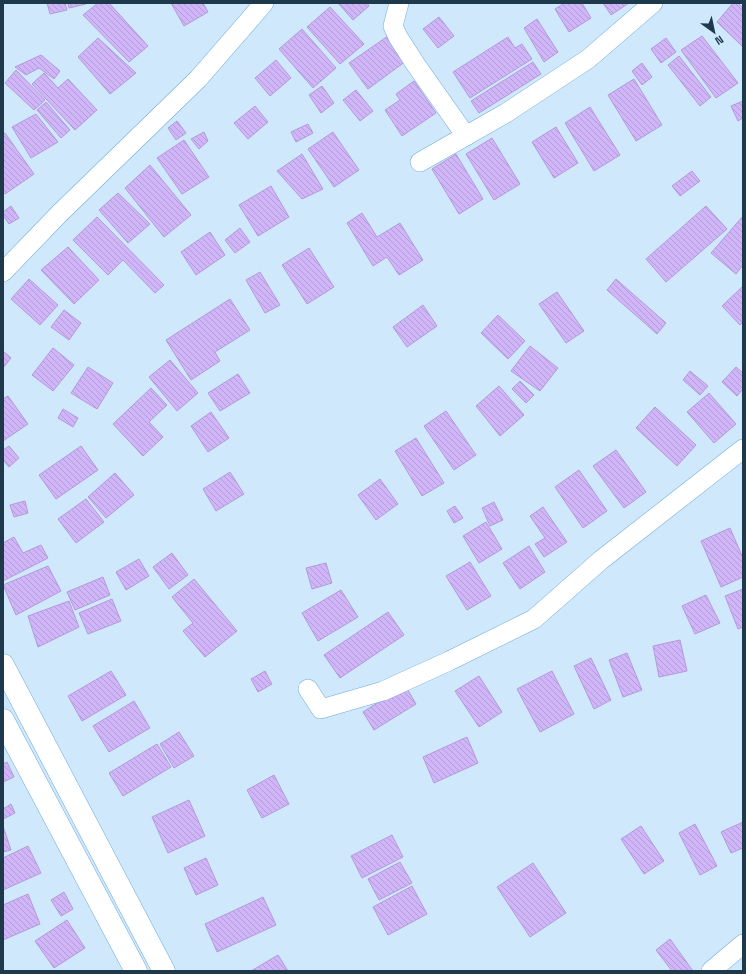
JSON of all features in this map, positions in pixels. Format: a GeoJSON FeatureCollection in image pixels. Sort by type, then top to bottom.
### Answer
{"type":"FeatureCollection","features":[{"type":"Feature","properties":{"kind":"street"},"geometry":{"type":"LineString","coordinates":[[3,272],[60,213],[198,79],[264,3]]}},
{"type":"Feature","properties":{"kind":"street"},"geometry":{"type":"LineString","coordinates":[[398,3],[393,26],[398,37],[466,136]]}},
{"type":"Feature","properties":{"kind":"street"},"geometry":{"type":"LineString","coordinates":[[420,162],[506,113],[588,60],[653,3]]}},
{"type":"Feature","properties":{"kind":"street"},"geometry":{"type":"LineString","coordinates":[[308,689],[321,709],[382,691],[449,661],[534,619],[601,560],[743,449]]}},
{"type":"Feature","properties":{"kind":"street"},"geometry":{"type":"LineString","coordinates":[[3,665],[164,971]]}},
{"type":"Feature","properties":{"kind":"street"},"geometry":{"type":"LineString","coordinates":[[3,720],[136,971]]}},
{"type":"Feature","properties":{"kind":"street"},"geometry":{"type":"LineString","coordinates":[[711,971],[743,944]]}},
{"type":"Feature","properties":{"kind":"building"},"geometry":{"type":"Polygon","coordinates":[[[47,3],[65,3],[67,10],[50,14],[47,3]]]}},
{"type":"Feature","properties":{"kind":"building"},"geometry":{"type":"Polygon","coordinates":[[[68,3],[86,3],[86,4],[69,8],[68,3]]]}},
{"type":"Feature","properties":{"kind":"building"},"geometry":{"type":"Polygon","coordinates":[[[98,3],[109,3],[148,46],[129,62],[83,15],[98,3]]]}},
{"type":"Feature","properties":{"kind":"building"},"geometry":{"type":"Polygon","coordinates":[[[171,3],[203,3],[208,12],[184,26],[171,3]]]}},
{"type":"Feature","properties":{"kind":"building"},"geometry":{"type":"Polygon","coordinates":[[[338,3],[367,3],[369,6],[353,20],[338,3]]]}},
{"type":"Feature","properties":{"kind":"building"},"geometry":{"type":"Polygon","coordinates":[[[565,3],[582,3],[591,18],[569,32],[555,9],[565,3]]]}},
{"type":"Feature","properties":{"kind":"building"},"geometry":{"type":"Polygon","coordinates":[[[603,3],[629,3],[611,15],[603,3]]]}},
{"type":"Feature","properties":{"kind":"building"},"geometry":{"type":"Polygon","coordinates":[[[733,3],[738,3],[743,8],[743,47],[717,22],[733,3]]]}},
{"type":"Feature","properties":{"kind":"building"},"geometry":{"type":"Polygon","coordinates":[[[330,7],[364,44],[340,64],[307,27],[330,7]]]}},
{"type":"Feature","properties":{"kind":"building"},"geometry":{"type":"Polygon","coordinates":[[[439,17],[454,36],[438,48],[423,29],[439,17]]]}},
{"type":"Feature","properties":{"kind":"building"},"geometry":{"type":"Polygon","coordinates":[[[537,19],[558,52],[544,62],[524,28],[537,19]]]}},
{"type":"Feature","properties":{"kind":"building"},"geometry":{"type":"Polygon","coordinates":[[[302,29],[336,68],[313,88],[279,49],[302,29]]]}},
{"type":"Feature","properties":{"kind":"building"},"geometry":{"type":"Polygon","coordinates":[[[388,36],[406,61],[368,89],[349,63],[388,36]]]}},
{"type":"Feature","properties":{"kind":"building"},"geometry":{"type":"Polygon","coordinates":[[[702,36],[738,83],[716,98],[681,50],[702,36]]]}},
{"type":"Feature","properties":{"kind":"building"},"geometry":{"type":"Polygon","coordinates":[[[508,37],[515,48],[522,44],[532,59],[470,98],[453,72],[508,37]]]}},
{"type":"Feature","properties":{"kind":"building"},"geometry":{"type":"Polygon","coordinates":[[[98,38],[136,73],[110,94],[78,57],[98,38]]]}},
{"type":"Feature","properties":{"kind":"building"},"geometry":{"type":"Polygon","coordinates":[[[666,38],[676,52],[661,63],[651,49],[666,38]]]}},
{"type":"Feature","properties":{"kind":"building"},"geometry":{"type":"Polygon","coordinates":[[[41,55],[60,71],[54,79],[39,68],[26,75],[15,67],[41,55]]]}},
{"type":"Feature","properties":{"kind":"building"},"geometry":{"type":"Polygon","coordinates":[[[679,56],[711,97],[700,106],[668,65],[679,56]]]}},
{"type":"Feature","properties":{"kind":"building"},"geometry":{"type":"Polygon","coordinates":[[[276,60],[291,78],[270,96],[255,78],[276,60]]]}},
{"type":"Feature","properties":{"kind":"building"},"geometry":{"type":"Polygon","coordinates":[[[533,62],[541,74],[479,113],[471,101],[533,62]]]}},
{"type":"Feature","properties":{"kind":"building"},"geometry":{"type":"Polygon","coordinates":[[[642,63],[652,77],[642,85],[632,71],[642,63]]]}},
{"type":"Feature","properties":{"kind":"building"},"geometry":{"type":"Polygon","coordinates":[[[16,70],[45,100],[34,110],[5,83],[16,70]]]}},
{"type":"Feature","properties":{"kind":"building"},"geometry":{"type":"Polygon","coordinates":[[[44,73],[58,88],[68,79],[97,110],[75,130],[32,84],[44,73]]]}},
{"type":"Feature","properties":{"kind":"building"},"geometry":{"type":"Polygon","coordinates":[[[634,79],[662,125],[636,141],[608,95],[634,79]]]}},
{"type":"Feature","properties":{"kind":"building"},"geometry":{"type":"Polygon","coordinates":[[[414,81],[436,113],[402,136],[385,110],[400,100],[396,94],[414,81]]]}},
{"type":"Feature","properties":{"kind":"building"},"geometry":{"type":"Polygon","coordinates":[[[322,86],[334,103],[321,113],[309,95],[322,86]]]}},
{"type":"Feature","properties":{"kind":"building"},"geometry":{"type":"Polygon","coordinates":[[[356,90],[373,111],[360,121],[343,100],[356,90]]]}},
{"type":"Feature","properties":{"kind":"building"},"geometry":{"type":"Polygon","coordinates":[[[743,101],[743,118],[738,121],[731,106],[743,101]]]}},
{"type":"Feature","properties":{"kind":"building"},"geometry":{"type":"Polygon","coordinates":[[[46,102],[70,130],[61,138],[37,110],[46,102]]]}},
{"type":"Feature","properties":{"kind":"building"},"geometry":{"type":"Polygon","coordinates":[[[255,106],[268,122],[248,139],[234,123],[255,106]]]}},
{"type":"Feature","properties":{"kind":"building"},"geometry":{"type":"Polygon","coordinates":[[[590,107],[620,155],[594,171],[565,123],[590,107]]]}},
{"type":"Feature","properties":{"kind":"building"},"geometry":{"type":"Polygon","coordinates":[[[36,114],[58,142],[31,158],[12,127],[36,114]]]}},
{"type":"Feature","properties":{"kind":"building"},"geometry":{"type":"Polygon","coordinates":[[[177,121],[186,133],[176,140],[168,128],[177,121]]]}},
{"type":"Feature","properties":{"kind":"building"},"geometry":{"type":"Polygon","coordinates":[[[308,124],[313,133],[296,142],[291,132],[308,124]]]}},
{"type":"Feature","properties":{"kind":"building"},"geometry":{"type":"Polygon","coordinates":[[[556,127],[578,163],[554,178],[532,142],[556,127]]]}},
{"type":"Feature","properties":{"kind":"building"},"geometry":{"type":"Polygon","coordinates":[[[204,132],[208,141],[199,149],[191,139],[204,132]]]}},
{"type":"Feature","properties":{"kind":"building"},"geometry":{"type":"Polygon","coordinates":[[[333,132],[359,170],[334,187],[308,149],[333,132]]]}},
{"type":"Feature","properties":{"kind":"building"},"geometry":{"type":"Polygon","coordinates":[[[5,133],[34,174],[5,194],[3,192],[3,134],[5,133]]]}},
{"type":"Feature","properties":{"kind":"building"},"geometry":{"type":"Polygon","coordinates":[[[492,138],[520,184],[494,200],[466,154],[492,138]]]}},
{"type":"Feature","properties":{"kind":"building"},"geometry":{"type":"Polygon","coordinates":[[[184,140],[209,177],[182,194],[157,158],[184,140]]]}},
{"type":"Feature","properties":{"kind":"building"},"geometry":{"type":"Polygon","coordinates":[[[302,154],[323,189],[302,199],[277,171],[302,154]]]}},
{"type":"Feature","properties":{"kind":"building"},"geometry":{"type":"Polygon","coordinates":[[[456,154],[483,199],[459,214],[432,169],[456,154]]]}},
{"type":"Feature","properties":{"kind":"building"},"geometry":{"type":"Polygon","coordinates":[[[150,165],[191,215],[164,237],[125,188],[150,165]]]}},
{"type":"Feature","properties":{"kind":"building"},"geometry":{"type":"Polygon","coordinates":[[[692,171],[700,181],[680,196],[672,186],[692,171]]]}},
{"type":"Feature","properties":{"kind":"building"},"geometry":{"type":"Polygon","coordinates":[[[271,186],[289,217],[258,236],[239,205],[271,186]]]}},
{"type":"Feature","properties":{"kind":"building"},"geometry":{"type":"Polygon","coordinates":[[[118,193],[150,224],[128,243],[99,210],[118,193]]]}},
{"type":"Feature","properties":{"kind":"building"},"geometry":{"type":"Polygon","coordinates":[[[11,206],[19,218],[9,224],[3,215],[3,212],[11,206]]]}},
{"type":"Feature","properties":{"kind":"building"},"geometry":{"type":"Polygon","coordinates":[[[706,206],[727,229],[666,282],[646,259],[706,206]]]}},
{"type":"Feature","properties":{"kind":"building"},"geometry":{"type":"Polygon","coordinates":[[[362,213],[377,237],[400,223],[423,260],[399,275],[387,257],[373,266],[347,223],[362,213]]]}},
{"type":"Feature","properties":{"kind":"building"},"geometry":{"type":"Polygon","coordinates":[[[743,216],[743,265],[736,274],[711,253],[743,216]]]}},
{"type":"Feature","properties":{"kind":"building"},"geometry":{"type":"Polygon","coordinates":[[[97,217],[164,285],[155,293],[123,260],[108,275],[73,240],[97,217]]]}},
{"type":"Feature","properties":{"kind":"building"},"geometry":{"type":"Polygon","coordinates":[[[240,228],[250,242],[235,253],[225,240],[240,228]]]}},
{"type":"Feature","properties":{"kind":"building"},"geometry":{"type":"Polygon","coordinates":[[[210,232],[225,255],[196,275],[181,252],[210,232]]]}},
{"type":"Feature","properties":{"kind":"building"},"geometry":{"type":"Polygon","coordinates":[[[68,247],[99,280],[74,304],[41,270],[68,247]]]}},
{"type":"Feature","properties":{"kind":"building"},"geometry":{"type":"Polygon","coordinates":[[[309,248],[334,287],[307,304],[282,265],[309,248]]]}},
{"type":"Feature","properties":{"kind":"building"},"geometry":{"type":"Polygon","coordinates":[[[260,272],[280,305],[265,313],[246,280],[260,272]]]}},
{"type":"Feature","properties":{"kind":"building"},"geometry":{"type":"Polygon","coordinates":[[[29,279],[58,305],[40,325],[11,299],[29,279]]]}},
{"type":"Feature","properties":{"kind":"building"},"geometry":{"type":"Polygon","coordinates":[[[616,279],[666,323],[657,334],[607,290],[616,279]]]}},
{"type":"Feature","properties":{"kind":"building"},"geometry":{"type":"Polygon","coordinates":[[[743,286],[743,322],[740,325],[722,306],[743,286]]]}},
{"type":"Feature","properties":{"kind":"building"},"geometry":{"type":"Polygon","coordinates":[[[557,292],[584,331],[566,343],[539,304],[557,292]]]}},
{"type":"Feature","properties":{"kind":"building"},"geometry":{"type":"Polygon","coordinates":[[[230,299],[250,330],[215,352],[220,361],[191,380],[166,340],[230,299]]]}},
{"type":"Feature","properties":{"kind":"building"},"geometry":{"type":"Polygon","coordinates":[[[423,305],[437,326],[407,347],[393,327],[423,305]]]}},
{"type":"Feature","properties":{"kind":"building"},"geometry":{"type":"Polygon","coordinates":[[[64,310],[81,323],[69,340],[51,327],[64,310]]]}},
{"type":"Feature","properties":{"kind":"building"},"geometry":{"type":"Polygon","coordinates":[[[498,315],[525,341],[508,359],[481,333],[498,315]]]}},
{"type":"Feature","properties":{"kind":"building"},"geometry":{"type":"Polygon","coordinates":[[[530,346],[558,368],[540,391],[511,371],[530,346]]]}},
{"type":"Feature","properties":{"kind":"building"},"geometry":{"type":"Polygon","coordinates":[[[53,348],[74,365],[53,391],[32,375],[53,348]]]}},
{"type":"Feature","properties":{"kind":"building"},"geometry":{"type":"Polygon","coordinates":[[[3,351],[11,358],[3,368],[3,351]]]}},
{"type":"Feature","properties":{"kind":"building"},"geometry":{"type":"Polygon","coordinates":[[[170,360],[198,393],[177,411],[149,377],[170,360]]]}},
{"type":"Feature","properties":{"kind":"building"},"geometry":{"type":"Polygon","coordinates":[[[88,367],[113,383],[97,409],[71,393],[88,367]]]}},
{"type":"Feature","properties":{"kind":"building"},"geometry":{"type":"Polygon","coordinates":[[[736,367],[743,373],[743,389],[737,396],[722,382],[736,367]]]}},
{"type":"Feature","properties":{"kind":"building"},"geometry":{"type":"Polygon","coordinates":[[[690,371],[708,386],[700,395],[683,380],[690,371]]]}},
{"type":"Feature","properties":{"kind":"building"},"geometry":{"type":"Polygon","coordinates":[[[238,374],[250,393],[220,411],[208,393],[238,374]]]}},
{"type":"Feature","properties":{"kind":"building"},"geometry":{"type":"Polygon","coordinates":[[[520,381],[534,395],[526,403],[512,389],[520,381]]]}},
{"type":"Feature","properties":{"kind":"building"},"geometry":{"type":"Polygon","coordinates":[[[499,386],[524,415],[500,436],[476,406],[499,386]]]}},
{"type":"Feature","properties":{"kind":"building"},"geometry":{"type":"Polygon","coordinates":[[[151,388],[167,405],[149,422],[163,437],[143,456],[113,424],[151,388]]]}},
{"type":"Feature","properties":{"kind":"building"},"geometry":{"type":"Polygon","coordinates":[[[709,393],[736,424],[714,443],[687,412],[709,393]]]}},
{"type":"Feature","properties":{"kind":"building"},"geometry":{"type":"Polygon","coordinates":[[[8,396],[28,424],[3,441],[3,399],[8,396]]]}},
{"type":"Feature","properties":{"kind":"building"},"geometry":{"type":"Polygon","coordinates":[[[655,407],[696,445],[677,466],[636,428],[655,407]]]}},
{"type":"Feature","properties":{"kind":"building"},"geometry":{"type":"Polygon","coordinates":[[[63,409],[78,418],[73,427],[58,418],[63,409]]]}},
{"type":"Feature","properties":{"kind":"building"},"geometry":{"type":"Polygon","coordinates":[[[446,411],[476,455],[454,470],[424,426],[446,411]]]}},
{"type":"Feature","properties":{"kind":"building"},"geometry":{"type":"Polygon","coordinates":[[[211,412],[229,438],[208,452],[191,426],[211,412]]]}},
{"type":"Feature","properties":{"kind":"building"},"geometry":{"type":"Polygon","coordinates":[[[416,438],[444,483],[422,496],[395,451],[416,438]]]}},
{"type":"Feature","properties":{"kind":"building"},"geometry":{"type":"Polygon","coordinates":[[[9,446],[19,458],[9,467],[3,460],[3,450],[9,446]]]}},
{"type":"Feature","properties":{"kind":"building"},"geometry":{"type":"Polygon","coordinates":[[[81,446],[98,470],[56,499],[39,475],[81,446]]]}},
{"type":"Feature","properties":{"kind":"building"},"geometry":{"type":"Polygon","coordinates":[[[616,450],[646,492],[624,508],[593,466],[616,450]]]}},
{"type":"Feature","properties":{"kind":"building"},"geometry":{"type":"Polygon","coordinates":[[[579,470],[607,511],[583,528],[555,487],[579,470]]]}},
{"type":"Feature","properties":{"kind":"building"},"geometry":{"type":"Polygon","coordinates":[[[230,472],[244,494],[216,511],[203,489],[230,472]]]}},
{"type":"Feature","properties":{"kind":"building"},"geometry":{"type":"Polygon","coordinates":[[[115,473],[134,495],[106,518],[88,497],[115,473]]]}},
{"type":"Feature","properties":{"kind":"building"},"geometry":{"type":"Polygon","coordinates":[[[380,479],[398,504],[376,520],[358,495],[380,479]]]}},
{"type":"Feature","properties":{"kind":"building"},"geometry":{"type":"Polygon","coordinates":[[[86,499],[104,522],[76,543],[58,519],[86,499]]]}},
{"type":"Feature","properties":{"kind":"building"},"geometry":{"type":"Polygon","coordinates":[[[25,501],[28,513],[14,517],[10,505],[25,501]]]}},
{"type":"Feature","properties":{"kind":"building"},"geometry":{"type":"Polygon","coordinates":[[[494,502],[503,520],[490,526],[482,508],[494,502]]]}},
{"type":"Feature","properties":{"kind":"building"},"geometry":{"type":"Polygon","coordinates":[[[455,506],[463,518],[454,523],[447,511],[455,506]]]}},
{"type":"Feature","properties":{"kind":"building"},"geometry":{"type":"Polygon","coordinates":[[[543,507],[567,542],[544,557],[535,544],[545,538],[530,516],[543,507]]]}},
{"type":"Feature","properties":{"kind":"building"},"geometry":{"type":"Polygon","coordinates":[[[486,522],[502,549],[479,563],[463,536],[486,522]]]}},
{"type":"Feature","properties":{"kind":"building"},"geometry":{"type":"Polygon","coordinates":[[[730,528],[743,558],[743,577],[721,587],[701,541],[730,528]]]}},
{"type":"Feature","properties":{"kind":"building"},"geometry":{"type":"Polygon","coordinates":[[[14,537],[23,553],[41,545],[48,558],[3,581],[3,543],[14,537]]]}},
{"type":"Feature","properties":{"kind":"building"},"geometry":{"type":"Polygon","coordinates":[[[529,546],[545,572],[520,589],[503,563],[529,546]]]}},
{"type":"Feature","properties":{"kind":"building"},"geometry":{"type":"Polygon","coordinates":[[[172,553],[188,575],[169,589],[153,567],[172,553]]]}},
{"type":"Feature","properties":{"kind":"building"},"geometry":{"type":"Polygon","coordinates":[[[139,559],[149,576],[126,590],[116,572],[139,559]]]}},
{"type":"Feature","properties":{"kind":"building"},"geometry":{"type":"Polygon","coordinates":[[[470,562],[491,596],[467,610],[446,576],[470,562]]]}},
{"type":"Feature","properties":{"kind":"building"},"geometry":{"type":"Polygon","coordinates":[[[326,563],[332,583],[312,589],[306,568],[326,563]]]}},
{"type":"Feature","properties":{"kind":"building"},"geometry":{"type":"Polygon","coordinates":[[[48,566],[61,591],[16,615],[3,585],[48,566]]]}},
{"type":"Feature","properties":{"kind":"building"},"geometry":{"type":"Polygon","coordinates":[[[103,577],[110,595],[75,610],[67,592],[103,577]]]}},
{"type":"Feature","properties":{"kind":"building"},"geometry":{"type":"Polygon","coordinates":[[[194,579],[237,631],[205,657],[183,631],[193,623],[172,597],[194,579]]]}},
{"type":"Feature","properties":{"kind":"building"},"geometry":{"type":"Polygon","coordinates":[[[743,589],[743,627],[738,629],[725,596],[743,589]]]}},
{"type":"Feature","properties":{"kind":"building"},"geometry":{"type":"Polygon","coordinates":[[[341,590],[358,617],[318,641],[302,613],[341,590]]]}},
{"type":"Feature","properties":{"kind":"building"},"geometry":{"type":"Polygon","coordinates":[[[706,595],[720,623],[695,634],[682,606],[706,595]]]}},
{"type":"Feature","properties":{"kind":"building"},"geometry":{"type":"Polygon","coordinates":[[[112,599],[121,621],[88,634],[79,613],[112,599]]]}},
{"type":"Feature","properties":{"kind":"building"},"geometry":{"type":"Polygon","coordinates":[[[69,601],[79,627],[38,647],[28,616],[69,601]]]}},
{"type":"Feature","properties":{"kind":"building"},"geometry":{"type":"Polygon","coordinates":[[[388,612],[404,635],[340,678],[324,655],[388,612]]]}},
{"type":"Feature","properties":{"kind":"building"},"geometry":{"type":"Polygon","coordinates":[[[680,640],[687,671],[659,677],[653,646],[680,640]]]}},
{"type":"Feature","properties":{"kind":"building"},"geometry":{"type":"Polygon","coordinates":[[[627,653],[642,690],[623,697],[609,660],[627,653]]]}},
{"type":"Feature","properties":{"kind":"building"},"geometry":{"type":"Polygon","coordinates":[[[591,658],[611,700],[594,709],[574,666],[591,658]]]}},
{"type":"Feature","properties":{"kind":"building"},"geometry":{"type":"Polygon","coordinates":[[[111,671],[126,695],[82,721],[68,696],[111,671]]]}},
{"type":"Feature","properties":{"kind":"building"},"geometry":{"type":"Polygon","coordinates":[[[265,671],[272,684],[258,692],[251,679],[265,671]]]}},
{"type":"Feature","properties":{"kind":"building"},"geometry":{"type":"Polygon","coordinates":[[[552,671],[574,714],[540,732],[517,689],[552,671]]]}},
{"type":"Feature","properties":{"kind":"building"},"geometry":{"type":"Polygon","coordinates":[[[479,676],[502,712],[479,727],[455,691],[479,676]]]}},
{"type":"Feature","properties":{"kind":"building"},"geometry":{"type":"Polygon","coordinates":[[[405,685],[416,704],[374,730],[363,712],[405,685]]]}},
{"type":"Feature","properties":{"kind":"building"},"geometry":{"type":"Polygon","coordinates":[[[134,701],[150,728],[109,752],[93,726],[134,701]]]}},
{"type":"Feature","properties":{"kind":"building"},"geometry":{"type":"Polygon","coordinates":[[[179,732],[194,756],[174,768],[160,744],[179,732]]]}},
{"type":"Feature","properties":{"kind":"building"},"geometry":{"type":"Polygon","coordinates":[[[467,737],[478,763],[434,783],[423,757],[467,737]]]}},
{"type":"Feature","properties":{"kind":"building"},"geometry":{"type":"Polygon","coordinates":[[[157,744],[171,767],[123,796],[109,773],[157,744]]]}},
{"type":"Feature","properties":{"kind":"building"},"geometry":{"type":"Polygon","coordinates":[[[7,762],[14,777],[3,782],[3,764],[7,762]]]}},
{"type":"Feature","properties":{"kind":"building"},"geometry":{"type":"Polygon","coordinates":[[[274,775],[289,804],[262,818],[247,790],[274,775]]]}},
{"type":"Feature","properties":{"kind":"building"},"geometry":{"type":"Polygon","coordinates":[[[189,800],[205,836],[168,853],[152,817],[189,800]]]}},
{"type":"Feature","properties":{"kind":"building"},"geometry":{"type":"Polygon","coordinates":[[[11,804],[15,813],[3,819],[3,809],[11,804]]]}},
{"type":"Feature","properties":{"kind":"building"},"geometry":{"type":"Polygon","coordinates":[[[743,822],[743,848],[731,853],[721,832],[743,822]]]}},
{"type":"Feature","properties":{"kind":"building"},"geometry":{"type":"Polygon","coordinates":[[[695,824],[717,866],[700,875],[679,833],[695,824]]]}},
{"type":"Feature","properties":{"kind":"building"},"geometry":{"type":"Polygon","coordinates":[[[3,826],[11,850],[3,852],[3,826]]]}},
{"type":"Feature","properties":{"kind":"building"},"geometry":{"type":"Polygon","coordinates":[[[641,826],[664,861],[644,874],[621,839],[641,826]]]}},
{"type":"Feature","properties":{"kind":"building"},"geometry":{"type":"Polygon","coordinates":[[[392,835],[403,857],[362,878],[351,856],[392,835]]]}},
{"type":"Feature","properties":{"kind":"building"},"geometry":{"type":"Polygon","coordinates":[[[28,846],[41,873],[3,890],[3,858],[28,846]]]}},
{"type":"Feature","properties":{"kind":"building"},"geometry":{"type":"Polygon","coordinates":[[[206,858],[218,885],[196,895],[184,868],[206,858]]]}},
{"type":"Feature","properties":{"kind":"building"},"geometry":{"type":"Polygon","coordinates":[[[400,862],[412,883],[379,900],[368,879],[400,862]]]}},
{"type":"Feature","properties":{"kind":"building"},"geometry":{"type":"Polygon","coordinates":[[[533,863],[566,913],[530,937],[497,887],[533,863]]]}},
{"type":"Feature","properties":{"kind":"building"},"geometry":{"type":"Polygon","coordinates":[[[412,886],[427,914],[388,935],[373,907],[412,886]]]}},
{"type":"Feature","properties":{"kind":"building"},"geometry":{"type":"Polygon","coordinates":[[[64,892],[73,909],[61,916],[51,900],[64,892]]]}},
{"type":"Feature","properties":{"kind":"building"},"geometry":{"type":"Polygon","coordinates":[[[28,894],[40,924],[3,940],[3,905],[28,894]]]}},
{"type":"Feature","properties":{"kind":"building"},"geometry":{"type":"Polygon","coordinates":[[[263,897],[276,925],[217,952],[205,924],[263,897]]]}},
{"type":"Feature","properties":{"kind":"building"},"geometry":{"type":"Polygon","coordinates":[[[67,920],[85,948],[54,968],[35,941],[67,920]]]}},
{"type":"Feature","properties":{"kind":"building"},"geometry":{"type":"Polygon","coordinates":[[[670,939],[693,971],[672,971],[656,950],[670,939]]]}},
{"type":"Feature","properties":{"kind":"building"},"geometry":{"type":"Polygon","coordinates":[[[278,955],[288,971],[251,971],[278,955]]]}}]}
